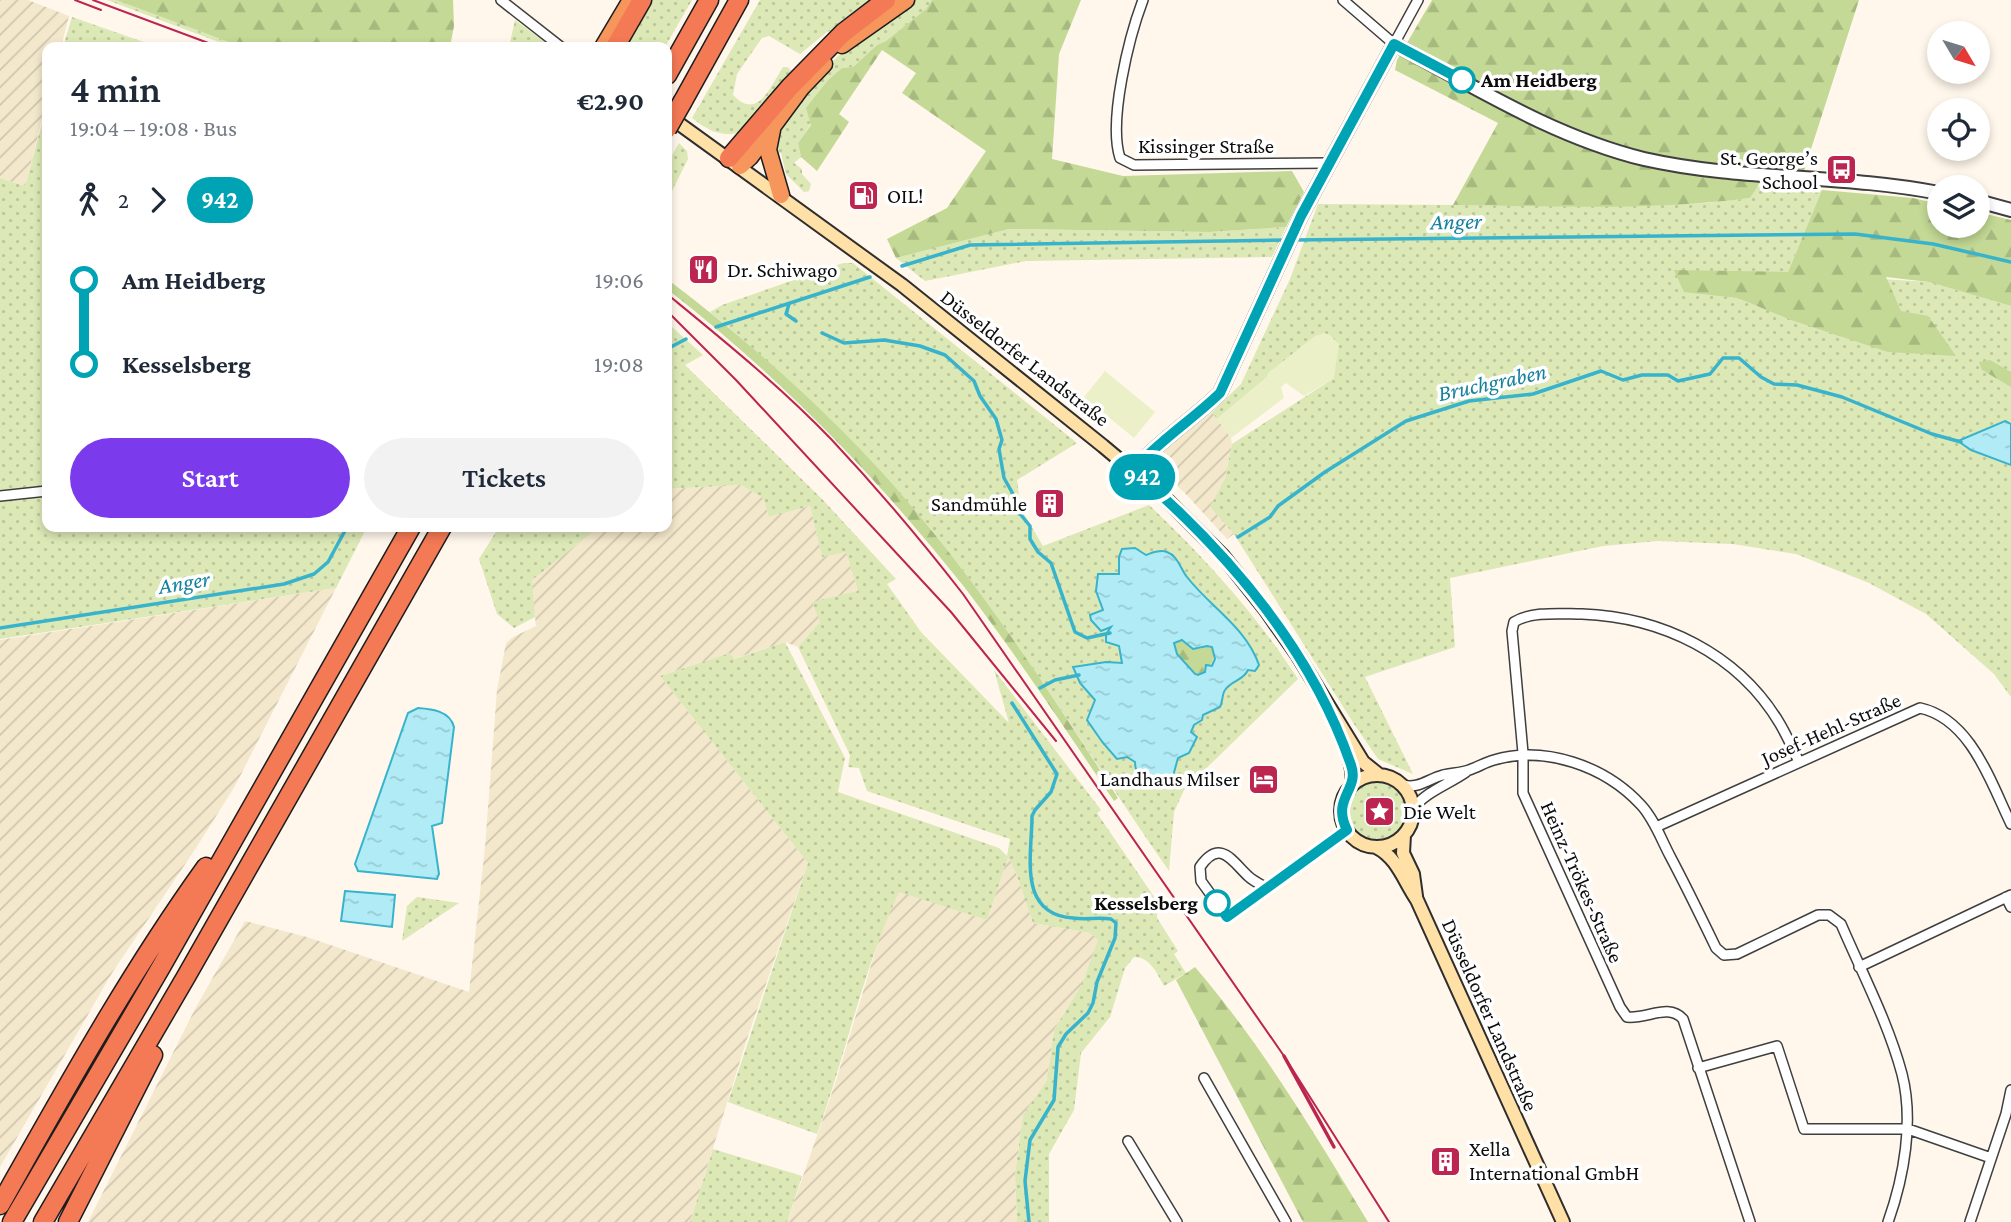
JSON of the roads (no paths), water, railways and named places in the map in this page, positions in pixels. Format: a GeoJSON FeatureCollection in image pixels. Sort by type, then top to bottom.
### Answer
{"type":"FeatureCollection","features":[{"type":"Feature","properties":{"kind":"highway"},"geometry":{"type":"LineString","coordinates":[[606,42],[631,0]]}},
{"type":"Feature","properties":{"kind":"highway"},"geometry":{"type":"LineString","coordinates":[[618,42],[642,0]]}},
{"type":"Feature","properties":{"kind":"highway"},"geometry":{"type":"LineString","coordinates":[[672,66],[709,0]]}},
{"type":"Feature","properties":{"kind":"highway"},"geometry":{"type":"LineString","coordinates":[[672,121],[739,0]]}},
{"type":"Feature","properties":{"kind":"highway"},"geometry":{"type":"LineString","coordinates":[[734,162],[790,87],[843,33],[886,0]]}},
{"type":"Feature","properties":{"kind":"highway"},"geometry":{"type":"LineString","coordinates":[[734,162],[750,157],[801,89],[846,40],[906,0]]}},
{"type":"Feature","properties":{"kind":"highway"},"geometry":{"type":"LineString","coordinates":[[772,128],[768,150],[780,195]]}},
{"type":"Feature","properties":{"kind":"highway"},"geometry":{"type":"LineString","coordinates":[[12,1222],[161,967],[408,532]]}},
{"type":"Feature","properties":{"kind":"highway"},"geometry":{"type":"LineString","coordinates":[[43,1222],[439,532]]}},
{"type":"Feature","properties":{"kind":"highway"},"geometry":{"type":"LineString","coordinates":[[0,1205],[152,945],[255,799]]}},
{"type":"Feature","properties":{"kind":"highway"},"geometry":{"type":"LineString","coordinates":[[68,1222],[151,1059],[187,975]]}},
{"type":"Feature","properties":{"kind":"highway"},"geometry":{"type":"LineString","coordinates":[[0,1191],[29,1154]]}},
{"type":"Feature","properties":{"kind":"main road","name":"Düsseldorfer Landstraße"},"geometry":{"type":"LineString","coordinates":[[672,118],[902,285],[1133,470],[1199,529],[1223,556],[1298,656],[1363,762],[1378,775]]}},
{"type":"Feature","properties":{"kind":"main road","name":"Düsseldorfer Landstraße"},"geometry":{"type":"LineString","coordinates":[[1334,717],[1352,767],[1354,777],[1351,786]]}},
{"type":"Feature","properties":{"kind":"main road"},"geometry":{"type":"LineString","coordinates":[[1378,775],[1391,777],[1402,785],[1410,795],[1413,809],[1411,823],[1404,835],[1393,843],[1376,847],[1360,842],[1347,830],[1342,807],[1351,786],[1364,777],[1378,775]]}},
{"type":"Feature","properties":{"kind":"main road","name":"Düsseldorfer Landstraße"},"geometry":{"type":"LineString","coordinates":[[1404,835],[1404,853],[1413,874],[1417,900]]}},
{"type":"Feature","properties":{"kind":"main road","name":"Düsseldorfer Landstraße"},"geometry":{"type":"LineString","coordinates":[[1376,847],[1392,857],[1417,900],[1563,1222]]}},
{"type":"Feature","properties":{"kind":"street"},"geometry":{"type":"LineString","coordinates":[[500,0],[555,42]]}},
{"type":"Feature","properties":{"kind":"street","name":"Kissinger Straße"},"geometry":{"type":"LineString","coordinates":[[1143,0],[1121,84],[1116,146],[1120,158],[1134,165],[1329,163]]}},
{"type":"Feature","properties":{"kind":"street"},"geometry":{"type":"LineString","coordinates":[[1343,0],[1394,44],[1530,117],[1587,142],[1621,153],[1682,166],[1868,183],[1927,191]]}},
{"type":"Feature","properties":{"kind":"street"},"geometry":{"type":"LineString","coordinates":[[1133,470],[1147,453],[1202,411],[1220,393],[1294,230],[1418,0]]}},
{"type":"Feature","properties":{"kind":"street"},"geometry":{"type":"LineString","coordinates":[[1990,204],[2011,210]]}},
{"type":"Feature","properties":{"kind":"street"},"geometry":{"type":"LineString","coordinates":[[0,496],[42,492]]}},
{"type":"Feature","properties":{"kind":"street","name":"Heinz-Trökes-Straße"},"geometry":{"type":"LineString","coordinates":[[1750,1222],[1683,1019],[1677,1013],[1667,1010],[1638,1018],[1627,1017],[1620,1007],[1523,793],[1523,753],[1512,631],[1514,622],[1522,617],[1598,615],[1646,622],[1675,633],[1726,663],[1765,703],[1779,723],[1799,762]]}},
{"type":"Feature","properties":{"kind":"street","name":"Josef-Hehl-Straße"},"geometry":{"type":"LineString","coordinates":[[1656,827],[1920,708],[1934,711],[1947,720],[1976,754],[2011,824]]}},
{"type":"Feature","properties":{"kind":"street"},"geometry":{"type":"LineString","coordinates":[[1413,809],[1424,796],[1493,760],[1523,753],[1564,759],[1593,770],[1618,785],[1642,806],[1656,827],[1716,948],[1724,955],[1737,954],[1818,915],[1829,915],[1841,924],[1886,1025],[1902,1076],[1908,1129],[1900,1180],[1888,1222]]}},
{"type":"Feature","properties":{"kind":"street"},"geometry":{"type":"LineString","coordinates":[[1402,785],[1411,787],[1441,775],[1468,771]]}},
{"type":"Feature","properties":{"kind":"street"},"geometry":{"type":"LineString","coordinates":[[1267,888],[1250,878],[1228,855],[1210,856],[1200,867],[1201,881],[1227,917],[1267,888],[1347,830]]}},
{"type":"Feature","properties":{"kind":"street"},"geometry":{"type":"LineString","coordinates":[[1859,967],[2009,896],[2011,907]]}},
{"type":"Feature","properties":{"kind":"street"},"geometry":{"type":"LineString","coordinates":[[1698,1068],[1777,1046],[1804,1129],[1908,1129],[1991,1158]]}},
{"type":"Feature","properties":{"kind":"street"},"geometry":{"type":"LineString","coordinates":[[1204,1078],[1286,1222]]}},
{"type":"Feature","properties":{"kind":"street"},"geometry":{"type":"LineString","coordinates":[[1970,1222],[2006,1114],[2011,1090]]}},
{"type":"Feature","properties":{"kind":"street"},"geometry":{"type":"LineString","coordinates":[[1128,1141],[1177,1222]]}},
{"type":"Feature","properties":{"kind":"water"},"geometry":{"type":"Polygon","coordinates":[[[2005,421],[2011,424],[2011,465],[1971,450],[1958,441],[2005,421]]]}},
{"type":"Feature","properties":{"kind":"water"},"geometry":{"type":"Polygon","coordinates":[[[1135,548],[1146,555],[1164,551],[1174,556],[1196,588],[1246,639],[1259,665],[1255,671],[1248,670],[1228,687],[1220,707],[1203,715],[1202,720],[1194,725],[1191,732],[1197,737],[1189,753],[1178,758],[1173,776],[1161,781],[1148,781],[1143,778],[1136,769],[1135,762],[1127,757],[1117,759],[1103,743],[1087,720],[1095,700],[1080,683],[1073,667],[1106,662],[1122,663],[1119,646],[1106,642],[1106,634],[1111,627],[1101,631],[1090,615],[1103,610],[1096,591],[1098,574],[1119,574],[1122,549],[1135,548]],[[1182,640],[1174,643],[1177,654],[1198,675],[1205,672],[1206,665],[1212,666],[1215,659],[1212,647],[1193,649],[1182,640]]]}},
{"type":"Feature","properties":{"kind":"water"},"geometry":{"type":"Polygon","coordinates":[[[418,708],[445,714],[454,727],[442,823],[432,826],[439,874],[437,879],[358,871],[355,864],[408,713],[418,708]]]}},
{"type":"Feature","properties":{"kind":"water"},"geometry":{"type":"Polygon","coordinates":[[[345,891],[395,895],[392,927],[341,921],[345,891]]]}},
{"type":"Feature","properties":{"kind":"waterway","name":"Anger"},"geometry":{"type":"LineString","coordinates":[[1293,240],[1855,234],[1933,244],[2011,262]]}},
{"type":"Feature","properties":{"kind":"waterway","name":"Anger"},"geometry":{"type":"LineString","coordinates":[[902,266],[970,245],[1285,240]]}},
{"type":"Feature","properties":{"kind":"waterway","name":"Anger"},"geometry":{"type":"LineString","coordinates":[[716,327],[870,277]]}},
{"type":"Feature","properties":{"kind":"waterway"},"geometry":{"type":"LineString","coordinates":[[789,304],[786,314],[796,321]]}},
{"type":"Feature","properties":{"kind":"waterway"},"geometry":{"type":"LineString","coordinates":[[822,333],[844,343],[884,340],[920,346],[945,355],[974,381],[980,396],[996,419],[1002,440],[999,449],[1004,478],[1013,494],[1017,510],[1030,526],[1030,539],[1038,552],[1051,563],[1075,632],[1087,638],[1110,633]]}},
{"type":"Feature","properties":{"kind":"waterway","name":"Anger"},"geometry":{"type":"LineString","coordinates":[[672,346],[686,339]]}},
{"type":"Feature","properties":{"kind":"waterway","name":"Bruchgraben"},"geometry":{"type":"LineString","coordinates":[[1238,537],[1270,517],[1278,506],[1325,472],[1406,421],[1469,401],[1533,394],[1601,371],[1623,380],[1642,375],[1668,375],[1678,381],[1710,374],[1723,358],[1739,358],[1761,377],[1774,384],[1797,385],[1842,397],[1932,434],[1961,442]]}},
{"type":"Feature","properties":{"kind":"waterway","name":"Anger"},"geometry":{"type":"LineString","coordinates":[[0,628],[284,584],[314,574],[328,562],[344,532]]}},
{"type":"Feature","properties":{"kind":"waterway"},"geometry":{"type":"LineString","coordinates":[[1040,688],[1055,680],[1079,675]]}},
{"type":"Feature","properties":{"kind":"waterway"},"geometry":{"type":"LineString","coordinates":[[1012,703],[1057,774],[1051,792],[1032,816],[1030,864],[1035,894],[1043,906],[1055,914],[1078,919],[1111,919],[1116,923],[1115,938],[1097,982],[1093,1003],[1088,1013],[1066,1034],[1058,1047],[1054,1100],[1030,1140],[1025,1181],[1029,1222]]}},
{"type":"Feature","properties":{"kind":"tram line"},"geometry":{"type":"LineString","coordinates":[[75,0],[101,10]]}},
{"type":"Feature","properties":{"kind":"tram line"},"geometry":{"type":"LineString","coordinates":[[93,0],[206,42]]}},
{"type":"Feature","properties":{"kind":"tram line"},"geometry":{"type":"LineString","coordinates":[[672,298],[812,419],[899,515],[963,594],[1284,1056],[1389,1222]]}},
{"type":"Feature","properties":{"kind":"tram line"},"geometry":{"type":"LineString","coordinates":[[672,316],[736,380],[951,612],[1056,741]]}},
{"type":"Feature","properties":{"kind":"railway"},"geometry":{"type":"LineString","coordinates":[[1284,1056],[1334,1147]]}},
{"type":"Feature","properties":{"kind":"place","name":"Am Heidberg"},"geometry":{"type":"Point","coordinates":[1462,80]}},
{"type":"Feature","properties":{"kind":"place","name":"St. George’s School"},"geometry":{"type":"Point","coordinates":[1841,170]}},
{"type":"Feature","properties":{"kind":"place","name":"OIL!"},"geometry":{"type":"Point","coordinates":[864,196]}},
{"type":"Feature","properties":{"kind":"place","name":"Dr. Schiwago"},"geometry":{"type":"Point","coordinates":[704,270]}},
{"type":"Feature","properties":{"kind":"place","name":"Sandmühle"},"geometry":{"type":"Point","coordinates":[1050,504]}},
{"type":"Feature","properties":{"kind":"place","name":"Landhaus Milser"},"geometry":{"type":"Point","coordinates":[1263,779]}},
{"type":"Feature","properties":{"kind":"place","name":"Die Welt"},"geometry":{"type":"Point","coordinates":[1380,812]}},
{"type":"Feature","properties":{"kind":"place","name":"Kesselsberg"},"geometry":{"type":"Point","coordinates":[1217,903]}},
{"type":"Feature","properties":{"kind":"place","name":"Xella International GmbH"},"geometry":{"type":"Point","coordinates":[1446,1161]}}]}
